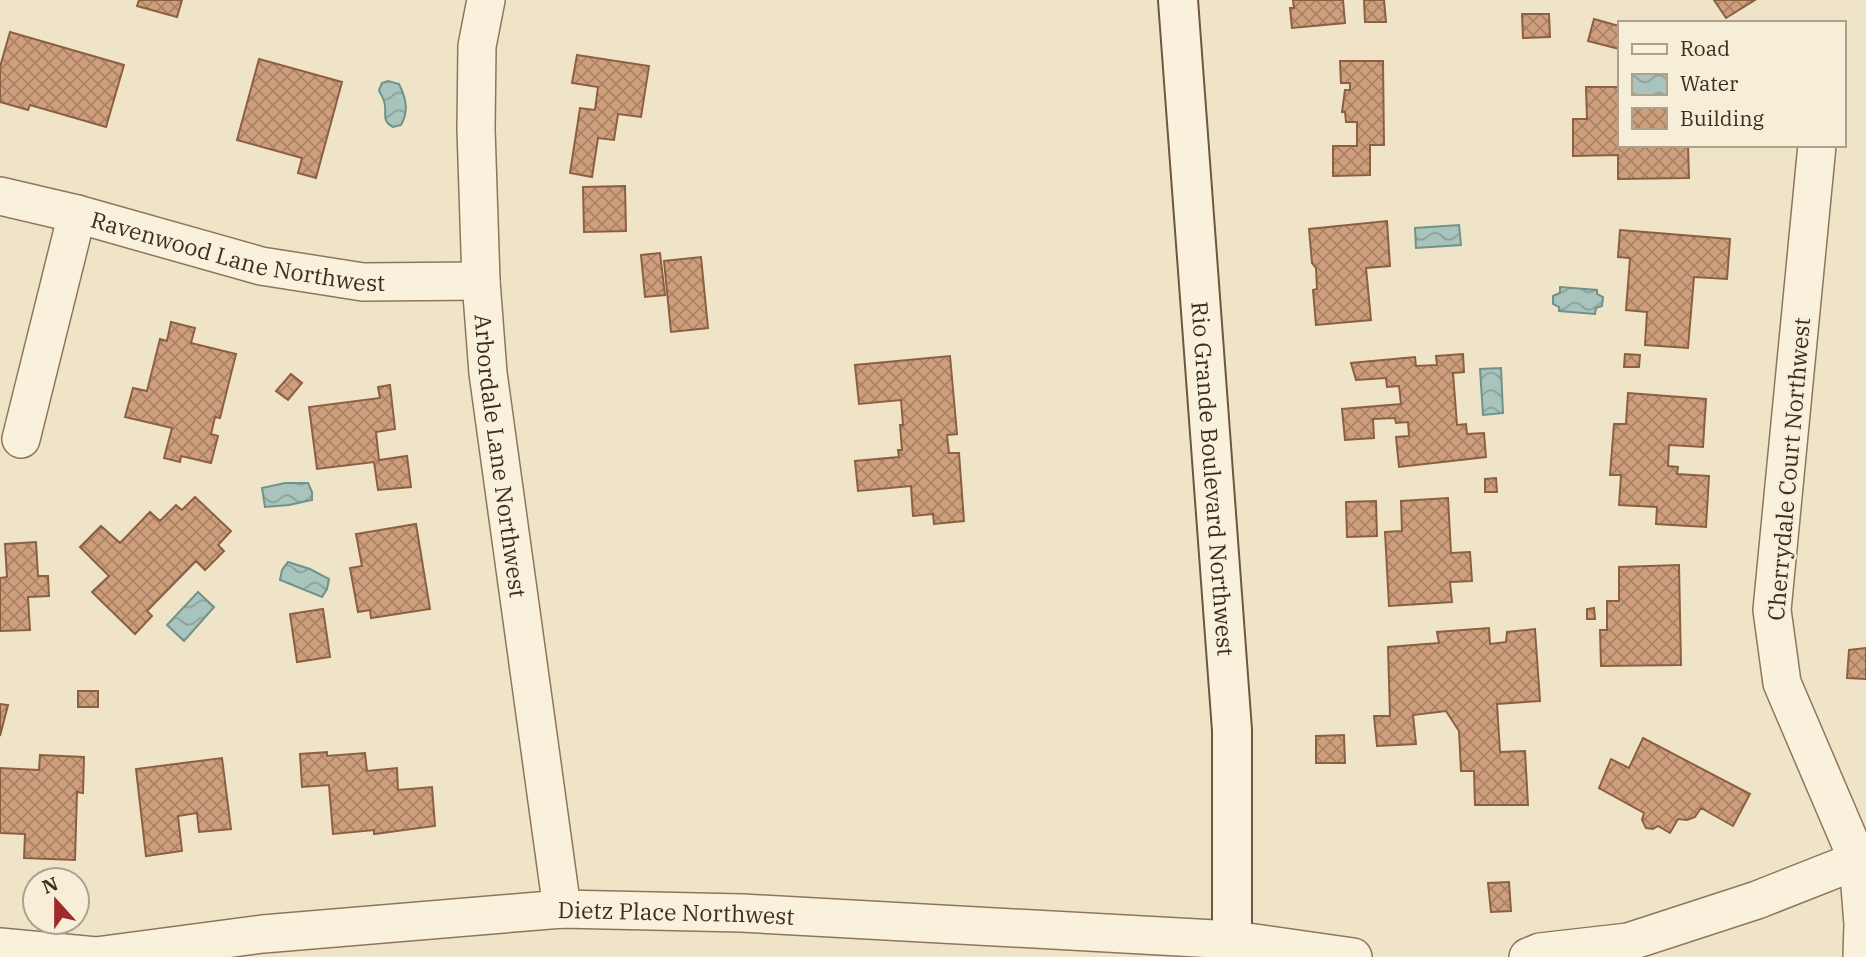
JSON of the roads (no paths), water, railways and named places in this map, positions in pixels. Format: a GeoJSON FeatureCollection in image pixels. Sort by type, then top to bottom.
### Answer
{"type":"FeatureCollection","features":[{"type":"Feature","properties":{"kind":"street","name":"Arbordale Lane Northwest"},"geometry":{"type":"LineString","coordinates":[[486,0],[477,46],[476,129],[481,281],[488,373],[562,909]]}},
{"type":"Feature","properties":{"kind":"street","name":"Rio Grande Boulevard Northwest"},"geometry":{"type":"LineString","coordinates":[[1178,0],[1232,730],[1232,949]]}},
{"type":"Feature","properties":{"kind":"street","name":"Cherrydale Court Northwest"},"geometry":{"type":"LineString","coordinates":[[1817,147],[1772,610],[1782,683],[1862,859],[1862,957]]}},
{"type":"Feature","properties":{"kind":"street","name":"Ravenwood Lane Northwest"},"geometry":{"type":"LineString","coordinates":[[0,196],[77,214],[261,266],[363,282],[481,281]]}},
{"type":"Feature","properties":{"kind":"street"},"geometry":{"type":"LineString","coordinates":[[21,439],[77,214]]}},
{"type":"Feature","properties":{"kind":"street"},"geometry":{"type":"LineString","coordinates":[[1528,957],[1540,952],[1628,942],[1757,900],[1862,859]]}},
{"type":"Feature","properties":{"kind":"street","name":"Dietz Place Northwest"},"geometry":{"type":"LineString","coordinates":[[0,947],[96,956],[263,934],[562,909],[742,913],[1353,957]]}},
{"type":"Feature","properties":{"kind":"water"},"geometry":{"type":"Polygon","coordinates":[[[388,81],[399,84],[406,104],[401,125],[393,127],[385,119],[384,100],[379,90],[382,83],[388,81]]]}},
{"type":"Feature","properties":{"kind":"water"},"geometry":{"type":"Polygon","coordinates":[[[1459,225],[1461,245],[1416,248],[1415,228],[1459,225]]]}},
{"type":"Feature","properties":{"kind":"water"},"geometry":{"type":"Polygon","coordinates":[[[1560,287],[1597,290],[1597,294],[1603,297],[1602,306],[1596,308],[1595,314],[1559,311],[1559,307],[1553,304],[1553,296],[1560,293],[1560,287]]]}},
{"type":"Feature","properties":{"kind":"water"},"geometry":{"type":"Polygon","coordinates":[[[1501,368],[1503,413],[1483,415],[1480,369],[1501,368]]]}},
{"type":"Feature","properties":{"kind":"water"},"geometry":{"type":"Polygon","coordinates":[[[285,483],[308,483],[312,500],[265,507],[262,488],[285,483]]]}},
{"type":"Feature","properties":{"kind":"water"},"geometry":{"type":"Polygon","coordinates":[[[288,562],[329,579],[322,597],[280,580],[282,570],[288,562]]]}},
{"type":"Feature","properties":{"kind":"water"},"geometry":{"type":"Polygon","coordinates":[[[198,592],[214,607],[184,641],[167,625],[198,592]]]}}]}
